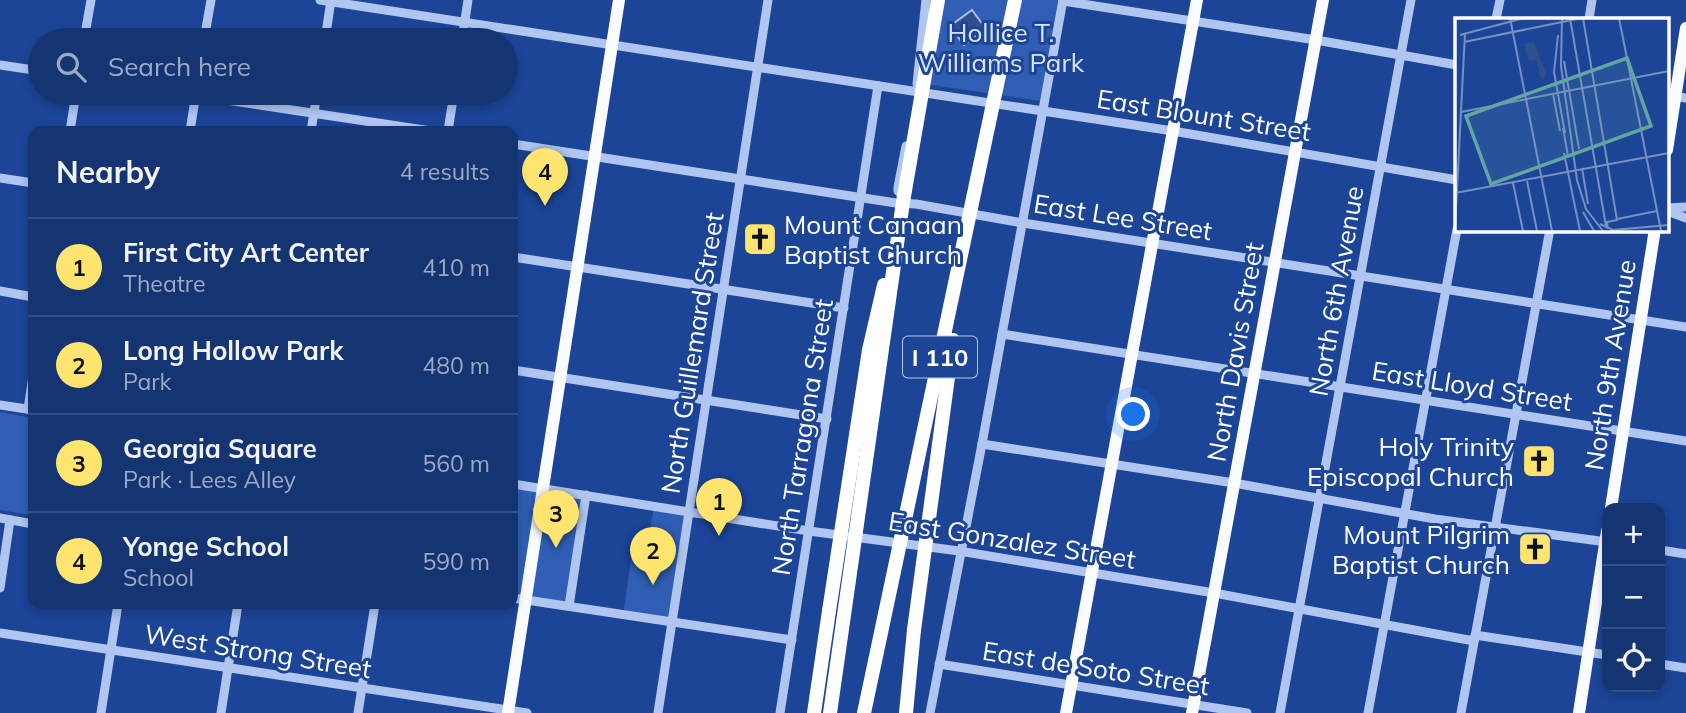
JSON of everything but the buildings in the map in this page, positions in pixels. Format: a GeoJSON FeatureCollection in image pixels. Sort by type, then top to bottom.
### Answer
{"type":"FeatureCollection","features":[{"type":"Feature","properties":{"kind":"highway","name":"I 110"},"geometry":{"type":"LineString","coordinates":[[830,713],[938,0]]}},
{"type":"Feature","properties":{"kind":"highway","name":"I 110"},"geometry":{"type":"LineString","coordinates":[[864,713],[1015,0]]}},
{"type":"Feature","properties":{"kind":"highway"},"geometry":{"type":"LineString","coordinates":[[906,713],[944,396],[975,221],[982,157]]}},
{"type":"Feature","properties":{"kind":"highway"},"geometry":{"type":"LineString","coordinates":[[814,713],[869,350],[909,203]]}},
{"type":"Feature","properties":{"kind":"main road"},"geometry":{"type":"LineString","coordinates":[[508,712],[519,599],[543,489],[619,0]]}},
{"type":"Feature","properties":{"kind":"main road"},"geometry":{"type":"LineString","coordinates":[[1066,713],[1197,0]]}},
{"type":"Feature","properties":{"kind":"main road","name":"North Davis Street"},"geometry":{"type":"LineString","coordinates":[[1193,709],[1323,0]]}},
{"type":"Feature","properties":{"kind":"main road"},"geometry":{"type":"LineString","coordinates":[[1668,144],[1686,28]]}},
{"type":"Feature","properties":{"kind":"main road","name":"North 9th Avenue"},"geometry":{"type":"LineString","coordinates":[[1612,503],[1655,231]]}},
{"type":"Feature","properties":{"kind":"main road"},"geometry":{"type":"LineString","coordinates":[[1579,713],[1602,566]]}},
{"type":"Feature","properties":{"kind":"street"},"geometry":{"type":"LineString","coordinates":[[86,28],[90,0]]}},
{"type":"Feature","properties":{"kind":"street"},"geometry":{"type":"LineString","coordinates":[[206,28],[211,0]]}},
{"type":"Feature","properties":{"kind":"street","name":"East Blount Street"},"geometry":{"type":"LineString","coordinates":[[320,0],[505,28]]}},
{"type":"Feature","properties":{"kind":"street"},"geometry":{"type":"LineString","coordinates":[[464,28],[468,0]]}},
{"type":"Feature","properties":{"kind":"street","name":"North Guillemard Street"},"geometry":{"type":"LineString","coordinates":[[658,713],[768,0]]}},
{"type":"Feature","properties":{"kind":"street"},"geometry":{"type":"LineString","coordinates":[[909,203],[898,187],[916,92],[926,0]]}},
{"type":"Feature","properties":{"kind":"street"},"geometry":{"type":"LineString","coordinates":[[930,713],[1063,0],[1455,65]]}},
{"type":"Feature","properties":{"kind":"street","name":"North 6th Avenue"},"geometry":{"type":"LineString","coordinates":[[1280,713],[1411,0]]}},
{"type":"Feature","properties":{"kind":"street"},"geometry":{"type":"LineString","coordinates":[[1496,18],[1500,0]]}},
{"type":"Feature","properties":{"kind":"street"},"geometry":{"type":"LineString","coordinates":[[1589,18],[1592,0]]}},
{"type":"Feature","properties":{"kind":"street"},"geometry":{"type":"LineString","coordinates":[[327,28],[331,1]]}},
{"type":"Feature","properties":{"kind":"street","name":"East Blount Street"},"geometry":{"type":"LineString","coordinates":[[518,30],[1296,150],[1455,180]]}},
{"type":"Feature","properties":{"kind":"street"},"geometry":{"type":"LineString","coordinates":[[0,65],[28,69]]}},
{"type":"Feature","properties":{"kind":"street","name":"North Tarragona Street"},"geometry":{"type":"LineString","coordinates":[[780,713],[878,86]]}},
{"type":"Feature","properties":{"kind":"street"},"geometry":{"type":"LineString","coordinates":[[71,126],[74,105]]}},
{"type":"Feature","properties":{"kind":"street"},"geometry":{"type":"LineString","coordinates":[[191,126],[194,105]]}},
{"type":"Feature","properties":{"kind":"street"},"geometry":{"type":"LineString","coordinates":[[264,105],[398,126]]}},
{"type":"Feature","properties":{"kind":"street"},"geometry":{"type":"LineString","coordinates":[[312,126],[315,105]]}},
{"type":"Feature","properties":{"kind":"street"},"geometry":{"type":"LineString","coordinates":[[449,126],[452,105]]}},
{"type":"Feature","properties":{"kind":"street","name":"East Lee Street"},"geometry":{"type":"LineString","coordinates":[[518,145],[909,203],[1686,327]]}},
{"type":"Feature","properties":{"kind":"street"},"geometry":{"type":"LineString","coordinates":[[0,178],[28,182]]}},
{"type":"Feature","properties":{"kind":"street"},"geometry":{"type":"LineString","coordinates":[[1668,209],[1686,207]]}},
{"type":"Feature","properties":{"kind":"street"},"geometry":{"type":"LineString","coordinates":[[1668,209],[1686,218]]}},
{"type":"Feature","properties":{"kind":"street"},"geometry":{"type":"LineString","coordinates":[[1368,713],[1457,231]]}},
{"type":"Feature","properties":{"kind":"street"},"geometry":{"type":"LineString","coordinates":[[1461,713],[1550,231]]}},
{"type":"Feature","properties":{"kind":"street"},"geometry":{"type":"LineString","coordinates":[[518,258],[844,309]]}},
{"type":"Feature","properties":{"kind":"street"},"geometry":{"type":"LineString","coordinates":[[0,291],[28,295]]}},
{"type":"Feature","properties":{"kind":"street","name":"East Lloyd Street"},"geometry":{"type":"LineString","coordinates":[[1002,334],[1686,441]]}},
{"type":"Feature","properties":{"kind":"street"},"geometry":{"type":"LineString","coordinates":[[518,371],[827,419]]}},
{"type":"Feature","properties":{"kind":"street"},"geometry":{"type":"LineString","coordinates":[[0,405],[28,410]]}},
{"type":"Feature","properties":{"kind":"street"},"geometry":{"type":"LineString","coordinates":[[982,444],[1495,528],[1602,538]]}},
{"type":"Feature","properties":{"kind":"street","name":"East Gonzalez Street"},"geometry":{"type":"LineString","coordinates":[[518,485],[809,531],[959,551],[1384,624],[1602,655]]}},
{"type":"Feature","properties":{"kind":"street"},"geometry":{"type":"LineString","coordinates":[[569,607],[586,495]]}},
{"type":"Feature","properties":{"kind":"street"},"geometry":{"type":"LineString","coordinates":[[0,519],[28,523]]}},
{"type":"Feature","properties":{"kind":"street"},"geometry":{"type":"LineString","coordinates":[[0,587],[10,520]]}},
{"type":"Feature","properties":{"kind":"street"},"geometry":{"type":"LineString","coordinates":[[1665,551],[1686,554]]}},
{"type":"Feature","properties":{"kind":"street"},"geometry":{"type":"LineString","coordinates":[[519,599],[792,640]]}},
{"type":"Feature","properties":{"kind":"street"},"geometry":{"type":"LineString","coordinates":[[101,713],[117,609]]}},
{"type":"Feature","properties":{"kind":"street"},"geometry":{"type":"LineString","coordinates":[[221,713],[237,609]]}},
{"type":"Feature","properties":{"kind":"street"},"geometry":{"type":"LineString","coordinates":[[358,713],[374,609]]}},
{"type":"Feature","properties":{"kind":"street","name":"West Strong Street"},"geometry":{"type":"LineString","coordinates":[[0,632],[527,713]]}},
{"type":"Feature","properties":{"kind":"street","name":"East de Soto Street"},"geometry":{"type":"LineString","coordinates":[[939,664],[1071,685],[1193,709],[1247,713]]}},
{"type":"Feature","properties":{"kind":"street"},"geometry":{"type":"LineString","coordinates":[[1665,665],[1686,668]]}},
{"type":"Feature","properties":{"kind":"green space","name":"Hollice T. Williams Park"},"geometry":{"type":"Polygon","coordinates":[[[928,0],[1059,0],[1040,101],[919,83],[928,0]]]}},
{"type":"Feature","properties":{"kind":"green space"},"geometry":{"type":"Polygon","coordinates":[[[0,412],[28,417],[28,515],[0,510],[0,412]]]}},
{"type":"Feature","properties":{"kind":"green space"},"geometry":{"type":"Polygon","coordinates":[[[518,485],[586,495],[569,606],[518,599],[518,485]]]}},
{"type":"Feature","properties":{"kind":"green space"},"geometry":{"type":"Polygon","coordinates":[[[654,506],[689,511],[672,622],[623,615],[632,553],[646,555],[654,506]]]}},
{"type":"Feature","properties":{"kind":"shaded area"},"geometry":{"type":"Polygon","coordinates":[[[972,10],[986,29],[964,45],[950,26],[972,10]]]}},
{"type":"Feature","properties":{"kind":"place","name":"Yonge School"},"geometry":{"type":"Point","coordinates":[545,206]}},
{"type":"Feature","properties":{"kind":"place","name":"Mount Canaan Baptist Church"},"geometry":{"type":"Point","coordinates":[760,239]}},
{"type":"Feature","properties":{"kind":"place","name":"Holy Trinity Episcopal Church"},"geometry":{"type":"Point","coordinates":[1539,461]}},
{"type":"Feature","properties":{"kind":"place","name":"First City Art Center"},"geometry":{"type":"Point","coordinates":[719,536]}},
{"type":"Feature","properties":{"kind":"place","name":"Georgia Square"},"geometry":{"type":"Point","coordinates":[556,548]}},
{"type":"Feature","properties":{"kind":"place","name":"Mount Pilgrim Baptist Church"},"geometry":{"type":"Point","coordinates":[1535,549]}},
{"type":"Feature","properties":{"kind":"place","name":"Long Hollow Park"},"geometry":{"type":"Point","coordinates":[653,585]}}]}
